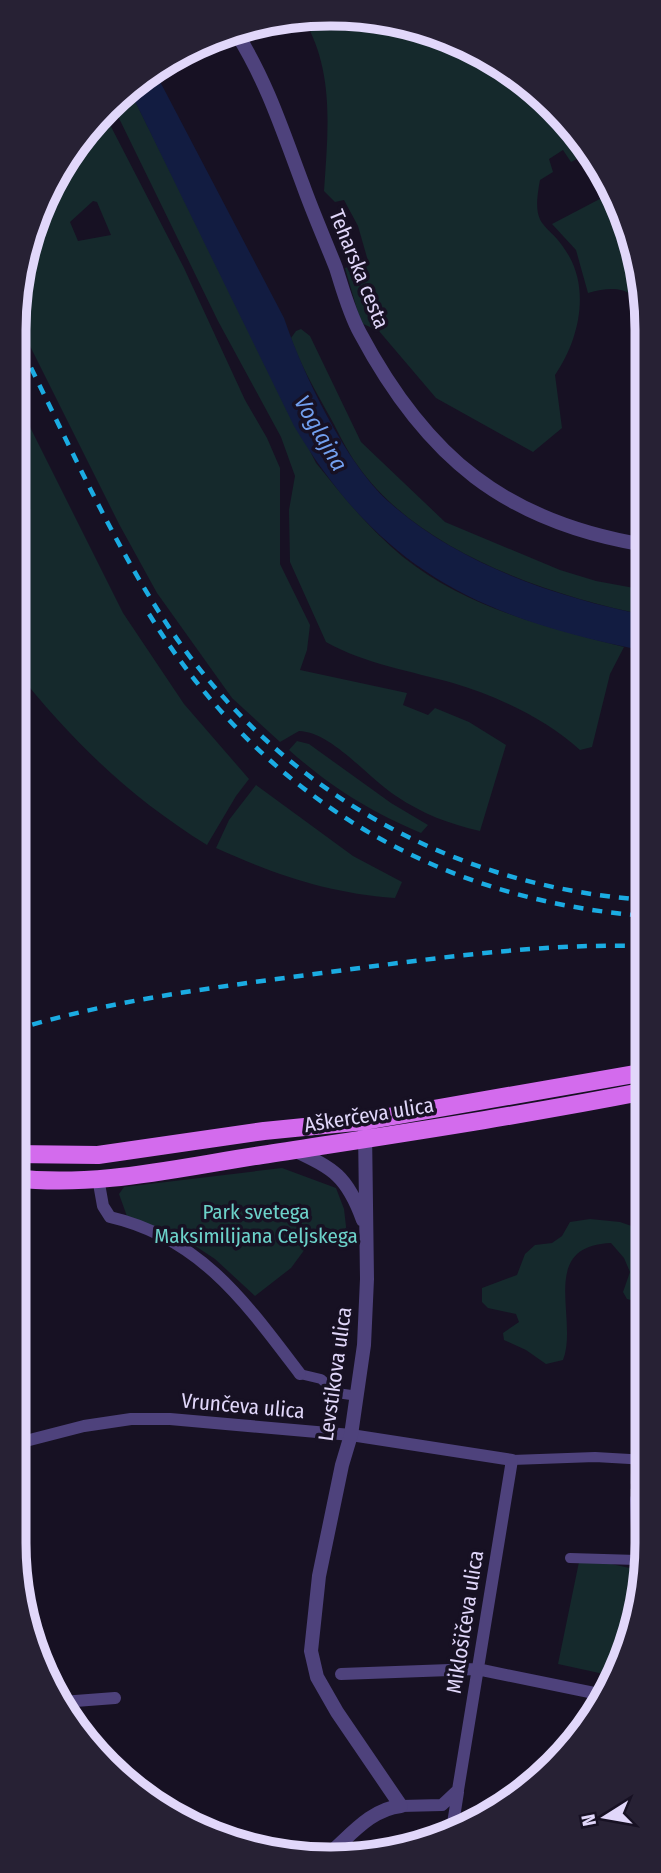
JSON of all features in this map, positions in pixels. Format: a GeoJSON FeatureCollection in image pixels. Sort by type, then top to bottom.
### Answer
{"type":"FeatureCollection","features":[{"type":"Feature","properties":{"kind":"main road","name":"Aškerčeva ulica"},"geometry":{"type":"LineString","coordinates":[[26,1154],[99,1155],[264,1131],[365,1121],[635,1074]]}},
{"type":"Feature","properties":{"kind":"main road","name":"Aškerčeva ulica"},"geometry":{"type":"LineString","coordinates":[[26,1179],[65,1181],[98,1178],[366,1141],[635,1093]]}},
{"type":"Feature","properties":{"kind":"street","name":"Teharska cesta"},"geometry":{"type":"LineString","coordinates":[[241,40],[258,68],[281,120],[358,331],[417,423],[446,454],[514,503],[565,528],[635,543]]}},
{"type":"Feature","properties":{"kind":"street","name":"Levstikova ulica"},"geometry":{"type":"LineString","coordinates":[[365,1121],[367,1231],[364,1345],[351,1435],[342,1465],[311,1630],[311,1651],[317,1677],[401,1806]]}},
{"type":"Feature","properties":{"kind":"street"},"geometry":{"type":"LineString","coordinates":[[294,1150],[333,1169],[349,1186],[367,1231]]}},
{"type":"Feature","properties":{"kind":"street"},"geometry":{"type":"LineString","coordinates":[[98,1178],[103,1206],[110,1217],[129,1222],[187,1248],[243,1299],[299,1374],[321,1379],[337,1393],[358,1396]]}},
{"type":"Feature","properties":{"kind":"street","name":"Vrunčeva ulica"},"geometry":{"type":"LineString","coordinates":[[26,1441],[84,1426],[131,1419],[170,1419],[351,1435],[512,1460]]}},
{"type":"Feature","properties":{"kind":"street"},"geometry":{"type":"LineString","coordinates":[[512,1460],[635,1463]]}},
{"type":"Feature","properties":{"kind":"street","name":"Miklošičeva ulica"},"geometry":{"type":"LineString","coordinates":[[454,1820],[512,1460]]}},
{"type":"Feature","properties":{"kind":"street"},"geometry":{"type":"LineString","coordinates":[[570,1558],[634,1560]]}},
{"type":"Feature","properties":{"kind":"street"},"geometry":{"type":"LineString","coordinates":[[341,1674],[477,1669],[595,1693]]}},
{"type":"Feature","properties":{"kind":"street"},"geometry":{"type":"LineString","coordinates":[[71,1701],[115,1698]]}},
{"type":"Feature","properties":{"kind":"street"},"geometry":{"type":"LineString","coordinates":[[337,1847],[372,1816],[387,1808],[442,1805],[458,1790]]}},
{"type":"Feature","properties":{"kind":"green space"},"geometry":{"type":"Polygon","coordinates":[[[308,27],[350,27],[390,32],[447,49],[483,67],[516,89],[546,115],[580,157],[571,162],[563,150],[549,159],[553,172],[540,180],[537,209],[539,218],[569,256],[579,286],[580,301],[579,317],[570,348],[555,375],[562,428],[533,452],[436,398],[379,331],[361,323],[345,268],[368,261],[358,226],[344,200],[335,202],[324,191],[327,102],[325,80],[308,27]]]}},
{"type":"Feature","properties":{"kind":"green space"},"geometry":{"type":"Polygon","coordinates":[[[134,99],[316,463],[357,512],[403,557],[454,590],[508,614],[624,647],[610,674],[592,747],[580,750],[552,728],[487,695],[372,661],[326,642],[290,562],[289,510],[295,476],[281,437],[218,321],[117,114],[134,99]]]}},
{"type":"Feature","properties":{"kind":"green space"},"geometry":{"type":"Polygon","coordinates":[[[109,122],[184,268],[245,400],[267,438],[280,468],[280,564],[310,625],[307,650],[300,670],[407,693],[403,705],[428,715],[435,708],[469,722],[506,745],[480,831],[436,818],[416,808],[385,788],[337,747],[311,733],[299,731],[280,742],[232,698],[157,593],[119,524],[26,338],[32,271],[49,214],[78,161],[109,122]],[[93,201],[70,222],[78,241],[111,235],[97,202],[93,201]]]}},
{"type":"Feature","properties":{"kind":"green space"},"geometry":{"type":"Polygon","coordinates":[[[604,197],[619,233],[632,296],[615,289],[588,293],[576,250],[552,224],[604,197]]]}},
{"type":"Feature","properties":{"kind":"green space"},"geometry":{"type":"Polygon","coordinates":[[[301,329],[310,336],[361,442],[445,522],[560,570],[596,581],[635,588],[635,613],[567,595],[487,565],[414,522],[384,496],[349,453],[295,348],[291,338],[301,329]]]}},
{"type":"Feature","properties":{"kind":"green space"},"geometry":{"type":"Polygon","coordinates":[[[26,419],[123,613],[184,704],[249,779],[207,845],[152,807],[102,765],[26,683],[26,419]]]}},
{"type":"Feature","properties":{"kind":"green space"},"geometry":{"type":"Polygon","coordinates":[[[297,741],[309,744],[391,803],[428,825],[421,833],[351,797],[289,750],[297,741]]]}},
{"type":"Feature","properties":{"kind":"green space"},"geometry":{"type":"Polygon","coordinates":[[[256,785],[353,856],[402,882],[395,898],[347,892],[303,881],[216,848],[229,820],[256,785]]]}},
{"type":"Feature","properties":{"kind":"green space","name":"Park svetega Maksimilijana Celjskega"},"geometry":{"type":"Polygon","coordinates":[[[282,1168],[336,1188],[344,1209],[347,1235],[322,1226],[291,1268],[255,1296],[215,1259],[174,1232],[129,1222],[119,1194],[124,1187],[282,1168]]]}},
{"type":"Feature","properties":{"kind":"green space"},"geometry":{"type":"Polygon","coordinates":[[[590,1219],[620,1222],[635,1227],[635,1301],[627,1299],[623,1292],[630,1272],[624,1258],[611,1243],[588,1247],[575,1257],[568,1271],[565,1287],[567,1343],[563,1360],[546,1364],[526,1350],[504,1340],[503,1333],[519,1322],[516,1314],[488,1308],[482,1302],[482,1288],[517,1275],[525,1254],[535,1245],[552,1243],[562,1236],[570,1222],[590,1219]]]}},
{"type":"Feature","properties":{"kind":"green space"},"geometry":{"type":"Polygon","coordinates":[[[580,1557],[633,1569],[629,1602],[619,1640],[604,1674],[558,1664],[580,1557]]]}},
{"type":"Feature","properties":{"kind":"water","name":"Voglajna"},"geometry":{"type":"Polygon","coordinates":[[[159,79],[284,318],[302,365],[327,416],[341,441],[373,485],[416,524],[477,560],[543,588],[635,613],[635,649],[534,623],[486,604],[441,581],[401,553],[363,518],[327,476],[294,426],[134,99],[159,79]]]}},
{"type":"Feature","properties":{"kind":"railway"},"geometry":{"type":"LineString","coordinates":[[26,358],[101,510],[159,612],[203,673],[252,727],[307,775],[367,815],[432,848],[500,873],[572,891],[635,899]]}},
{"type":"Feature","properties":{"kind":"railway"},"geometry":{"type":"LineString","coordinates":[[149,614],[194,678],[244,735],[299,785],[360,827],[425,861],[495,888],[568,906],[635,915]]}},
{"type":"Feature","properties":{"kind":"railway"},"geometry":{"type":"LineString","coordinates":[[26,1027],[128,1002],[322,973],[524,950],[635,946]]}}]}
